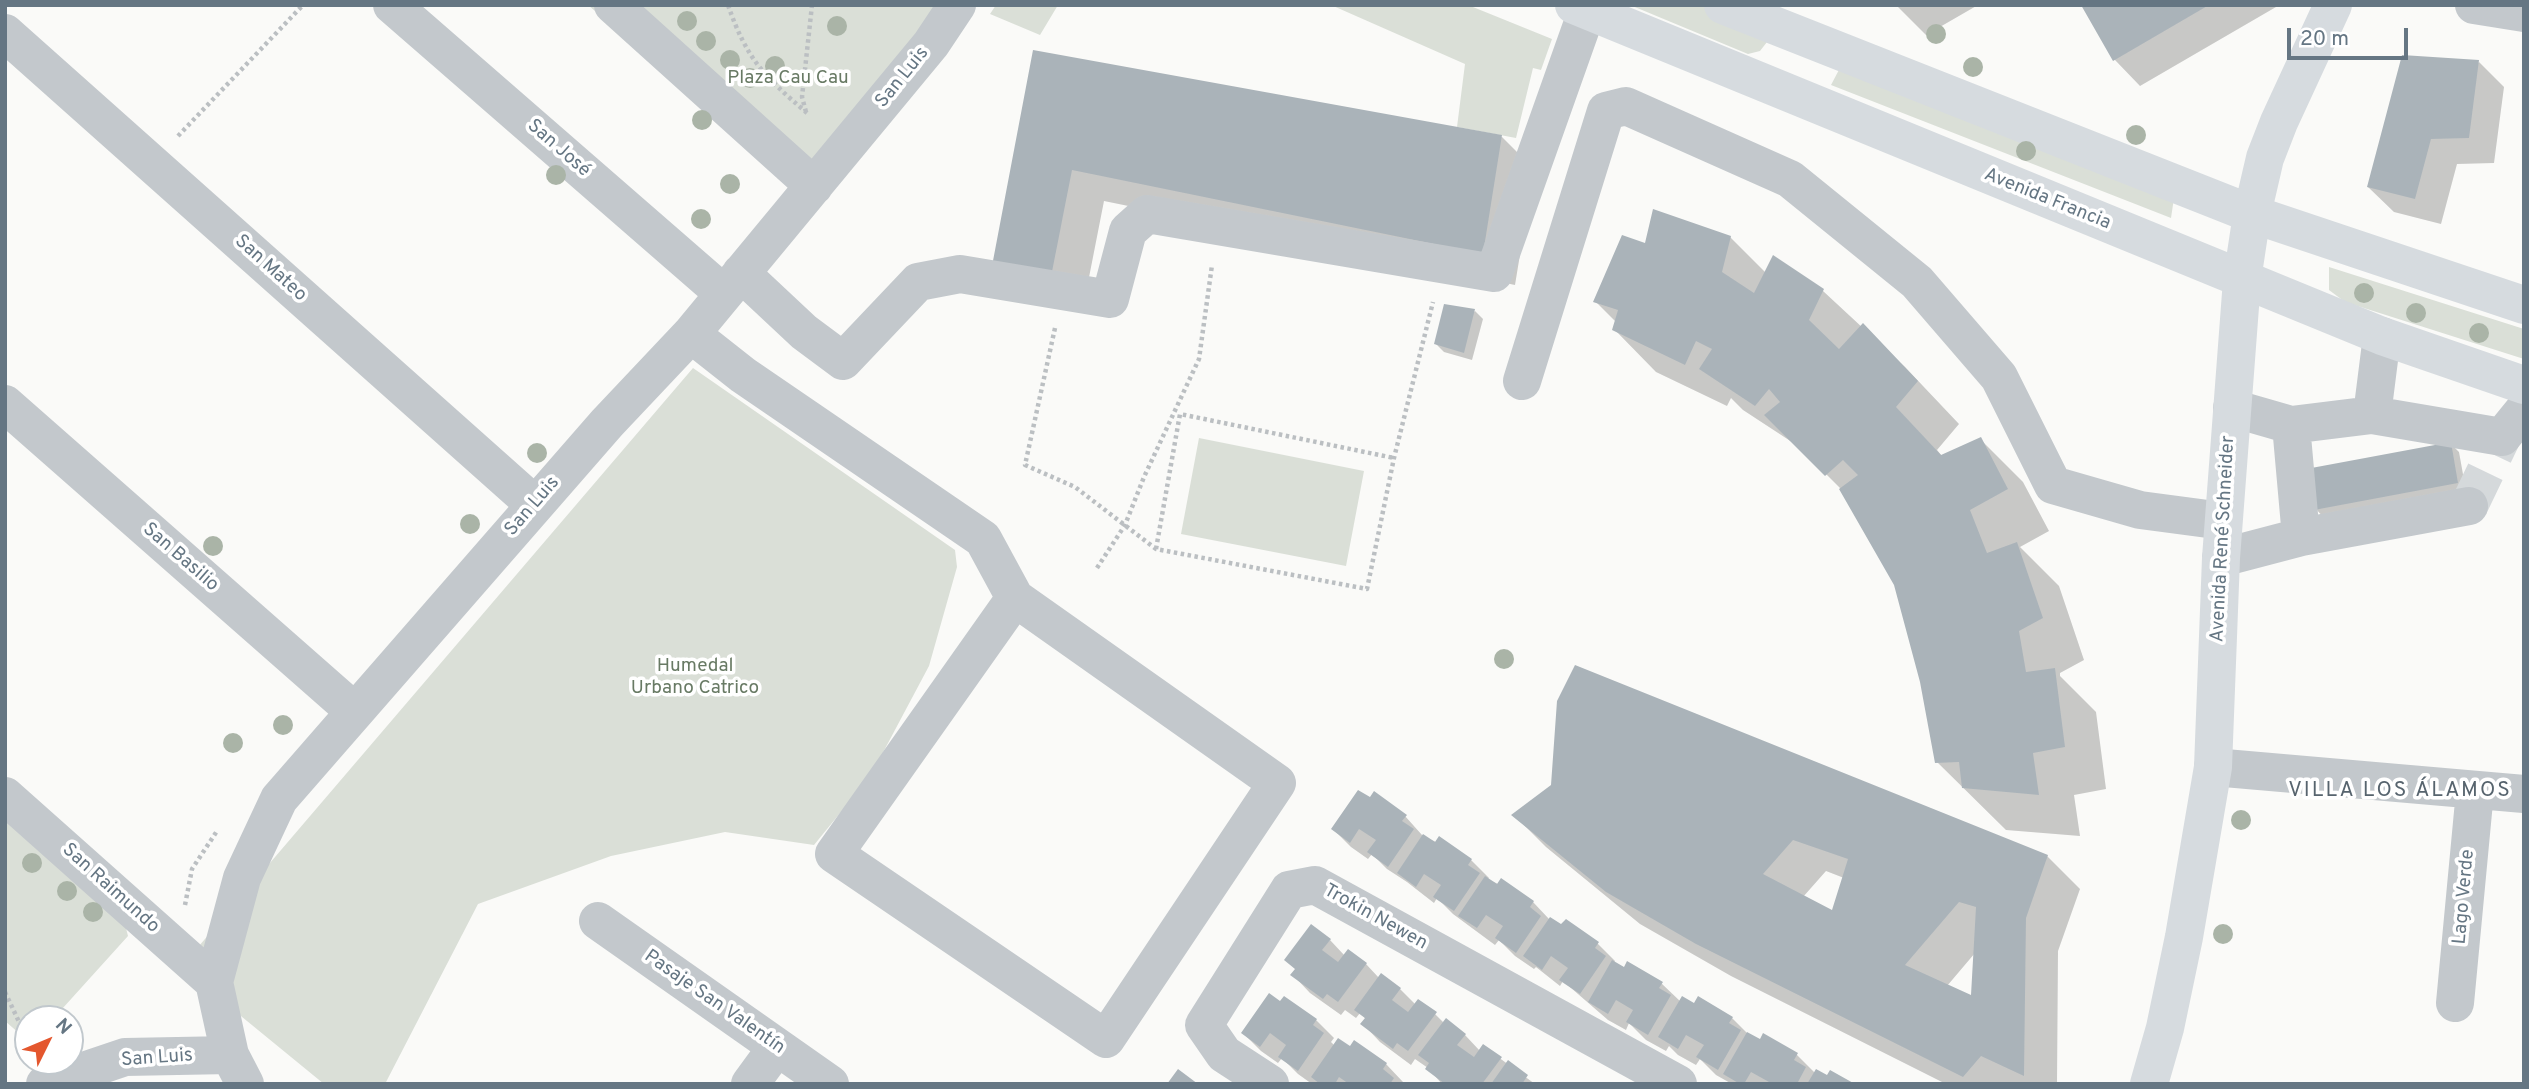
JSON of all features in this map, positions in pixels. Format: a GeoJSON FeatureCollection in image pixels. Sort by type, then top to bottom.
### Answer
{"type":"FeatureCollection","features":[{"type":"Feature","properties":{"kind":"main road"},"geometry":{"type":"LineString","coordinates":[[1723,5],[2252,214],[2524,305]]}},
{"type":"Feature","properties":{"kind":"main road","name":"Avenida René Schneider"},"geometry":{"type":"LineString","coordinates":[[2149,1084],[2165,1028],[2182,950],[2213,767],[2222,540],[2242,280],[2252,214],[2265,158],[2274,134],[2333,5]]}},
{"type":"Feature","properties":{"kind":"main road","name":"Avenida Francia"},"geometry":{"type":"LineString","coordinates":[[1581,8],[2382,336],[2524,385]]}},
{"type":"Feature","properties":{"kind":"main road"},"geometry":{"type":"LineString","coordinates":[[1766,84],[1790,30]]}},
{"type":"Feature","properties":{"kind":"street","name":"San José"},"geometry":{"type":"LineString","coordinates":[[392,5],[732,283],[843,360],[918,282],[960,274],[1064,292]]}},
{"type":"Feature","properties":{"kind":"street"},"geometry":{"type":"LineString","coordinates":[[613,5],[814,186]]}},
{"type":"Feature","properties":{"kind":"street","name":"San Luis"},"geometry":{"type":"LineString","coordinates":[[45,1084],[125,1057],[237,1070],[214,982],[242,878],[279,799],[535,505],[691,334],[931,44],[957,5]]}},
{"type":"Feature","properties":{"kind":"street"},"geometry":{"type":"LineString","coordinates":[[2474,5],[2524,13]]}},
{"type":"Feature","properties":{"kind":"street"},"geometry":{"type":"LineString","coordinates":[[1064,292],[1110,299],[1128,231],[1147,214],[1494,273],[1581,8]]}},
{"type":"Feature","properties":{"kind":"street","name":"San Mateo"},"geometry":{"type":"LineString","coordinates":[[5,33],[535,505]]}},
{"type":"Feature","properties":{"kind":"street"},"geometry":{"type":"LineString","coordinates":[[1522,381],[1606,111],[1626,106],[1790,179],[1917,282],[1999,377],[2053,485],[2140,510],[2222,540],[2301,537],[2469,506]]}},
{"type":"Feature","properties":{"kind":"street"},"geometry":{"type":"LineString","coordinates":[[691,334],[743,375],[983,539],[1015,598],[1277,783],[1106,1039],[834,854],[1015,598]]}},
{"type":"Feature","properties":{"kind":"street"},"geometry":{"type":"LineString","coordinates":[[2372,415],[2382,336]]}},
{"type":"Feature","properties":{"kind":"street","name":"San Basilio"},"geometry":{"type":"LineString","coordinates":[[5,404],[354,711]]}},
{"type":"Feature","properties":{"kind":"street"},"geometry":{"type":"LineString","coordinates":[[2232,408],[2291,425],[2372,415],[2502,437],[2524,410]]}},
{"type":"Feature","properties":{"kind":"street"},"geometry":{"type":"LineString","coordinates":[[2291,425],[2301,537]]}},
{"type":"Feature","properties":{"kind":"street"},"geometry":{"type":"LineString","coordinates":[[2213,767],[2524,794]]}},
{"type":"Feature","properties":{"kind":"street","name":"Lago Verde"},"geometry":{"type":"LineString","coordinates":[[2455,1003],[2475,791]]}},
{"type":"Feature","properties":{"kind":"street","name":"San Raimundo"},"geometry":{"type":"LineString","coordinates":[[5,796],[214,982]]}},
{"type":"Feature","properties":{"kind":"street","name":"Trokin Newen"},"geometry":{"type":"LineString","coordinates":[[1270,1084],[1224,1054],[1204,1025],[1289,890],[1315,885],[1678,1084]]}},
{"type":"Feature","properties":{"kind":"street","name":"Pasaje San Valentín"},"geometry":{"type":"LineString","coordinates":[[598,922],[830,1084]]}},
{"type":"Feature","properties":{"kind":"street"},"geometry":{"type":"LineString","coordinates":[[750,1084],[776,1048]]}},
{"type":"Feature","properties":{"kind":"path"},"geometry":{"type":"LineString","coordinates":[[151,164],[303,5]]}},
{"type":"Feature","properties":{"kind":"path"},"geometry":{"type":"LineString","coordinates":[[728,5],[743,44],[757,67],[807,113],[802,97],[812,6]]}},
{"type":"Feature","properties":{"kind":"path"},"geometry":{"type":"LineString","coordinates":[[1097,568],[1125,525],[1144,477],[1199,359],[1218,226]]}},
{"type":"Feature","properties":{"kind":"path"},"geometry":{"type":"LineString","coordinates":[[1064,292],[1025,465],[1075,487],[1156,549],[1367,589],[1394,458],[1443,264]]}},
{"type":"Feature","properties":{"kind":"path"},"geometry":{"type":"LineString","coordinates":[[1156,549],[1180,414],[1394,458]]}},
{"type":"Feature","properties":{"kind":"path"},"geometry":{"type":"LineString","coordinates":[[5,992],[14,1011]]}},
{"type":"Feature","properties":{"kind":"green space","name":"Plaza Cau Cau"},"geometry":{"type":"Polygon","coordinates":[[[588,5],[942,5],[797,184],[588,5]]]}},
{"type":"Feature","properties":{"kind":"green space"},"geometry":{"type":"Polygon","coordinates":[[[996,5],[1058,5],[1040,35],[990,14],[996,5]]]}},
{"type":"Feature","properties":{"kind":"green space"},"geometry":{"type":"Polygon","coordinates":[[[1331,5],[1468,5],[1552,39],[1541,70],[1533,68],[1516,138],[1457,127],[1465,64],[1331,5]]]}},
{"type":"Feature","properties":{"kind":"green space"},"geometry":{"type":"Polygon","coordinates":[[[1630,5],[1703,5],[1761,28],[1767,42],[1760,51],[1748,54],[1630,5]]]}},
{"type":"Feature","properties":{"kind":"green space"},"geometry":{"type":"Polygon","coordinates":[[[1841,66],[2174,198],[2171,218],[1831,85],[1841,66]]]}},
{"type":"Feature","properties":{"kind":"green space"},"geometry":{"type":"Polygon","coordinates":[[[2329,267],[2524,329],[2524,359],[2345,302],[2329,290],[2329,267]]]}},
{"type":"Feature","properties":{"kind":"green space","name":"Humedal Urbano Catrico"},"geometry":{"type":"Polygon","coordinates":[[[693,368],[955,550],[957,567],[929,666],[871,775],[814,845],[725,832],[611,856],[478,904],[385,1084],[324,1084],[181,967],[693,368]]]}},
{"type":"Feature","properties":{"kind":"green space"},"geometry":{"type":"Polygon","coordinates":[[[1199,438],[1364,471],[1346,566],[1181,534],[1199,438]]]}},
{"type":"Feature","properties":{"kind":"green space"},"geometry":{"type":"Polygon","coordinates":[[[5,815],[123,916],[128,936],[66,1005],[14,1005],[14,1029],[5,1021],[5,815]]]}},
{"type":"Feature","properties":{"kind":"building"},"geometry":{"type":"Polygon","coordinates":[[[2081,5],[2209,5],[2113,61],[2081,5]]]}},
{"type":"Feature","properties":{"kind":"building"},"geometry":{"type":"Polygon","coordinates":[[[1033,50],[1502,135],[1483,254],[1072,170],[1050,282],[992,266],[1033,50]]]}},
{"type":"Feature","properties":{"kind":"building"},"geometry":{"type":"Polygon","coordinates":[[[2402,55],[2479,60],[2469,138],[2431,139],[2415,199],[2367,187],[2402,55]]]}},
{"type":"Feature","properties":{"kind":"building"},"geometry":{"type":"Polygon","coordinates":[[[1653,209],[1731,236],[1722,272],[1754,293],[1773,255],[1824,289],[1809,320],[1839,349],[1863,323],[1918,381],[1896,407],[1941,455],[1981,437],[2008,489],[1970,510],[1987,553],[2017,542],[2043,618],[2019,631],[2026,672],[2055,668],[2065,747],[2033,753],[2039,795],[1962,788],[1959,762],[1935,763],[1920,682],[1894,585],[1839,489],[1858,475],[1843,460],[1825,476],[1764,415],[1780,402],[1769,389],[1755,406],[1699,369],[1712,349],[1696,341],[1685,365],[1612,330],[1618,310],[1593,302],[1622,235],[1645,243],[1653,209]]]}},
{"type":"Feature","properties":{"kind":"building"},"geometry":{"type":"Polygon","coordinates":[[[1444,304],[1475,309],[1464,353],[1434,344],[1444,304]]]}},
{"type":"Feature","properties":{"kind":"building"},"geometry":{"type":"Polygon","coordinates":[[[2451,442],[2458,483],[2314,510],[2306,469],[2451,442]]]}},
{"type":"Feature","properties":{"kind":"building"},"geometry":{"type":"Polygon","coordinates":[[[1575,665],[2048,855],[2026,918],[2024,1076],[1981,1056],[1963,1077],[1696,944],[1606,892],[1511,815],[1551,785],[1557,701],[1575,665]],[[1793,840],[1763,874],[1832,910],[1848,859],[1793,840]],[[1959,902],[1905,965],[1971,995],[1976,907],[1959,902]]]}},
{"type":"Feature","properties":{"kind":"building"},"geometry":{"type":"Polygon","coordinates":[[[1358,790],[1370,797],[1374,791],[1407,815],[1402,821],[1414,829],[1388,867],[1367,852],[1376,840],[1359,829],[1350,843],[1331,829],[1358,790]]]}},
{"type":"Feature","properties":{"kind":"building"},"geometry":{"type":"Polygon","coordinates":[[[1423,834],[1435,842],[1439,836],[1472,859],[1468,865],[1480,873],[1454,911],[1433,897],[1441,885],[1424,874],[1416,887],[1397,873],[1423,834]]]}},
{"type":"Feature","properties":{"kind":"building"},"geometry":{"type":"Polygon","coordinates":[[[1485,876],[1497,884],[1501,878],[1534,901],[1530,907],[1541,916],[1516,953],[1495,938],[1503,926],[1486,915],[1477,928],[1458,916],[1485,876]]]}},
{"type":"Feature","properties":{"kind":"building"},"geometry":{"type":"Polygon","coordinates":[[[1550,917],[1561,924],[1566,919],[1599,942],[1595,948],[1606,956],[1580,994],[1559,980],[1568,968],[1551,956],[1542,970],[1523,956],[1550,917]]]}},
{"type":"Feature","properties":{"kind":"building"},"geometry":{"type":"Polygon","coordinates":[[[1311,924],[1331,939],[1322,950],[1338,962],[1348,949],[1367,963],[1338,1002],[1327,994],[1323,999],[1290,975],[1295,969],[1284,960],[1311,924]]]}},
{"type":"Feature","properties":{"kind":"building"},"geometry":{"type":"Polygon","coordinates":[[[1612,960],[1624,967],[1627,961],[1663,982],[1659,988],[1671,995],[1648,1035],[1626,1022],[1633,1010],[1616,1000],[1608,1014],[1588,1002],[1612,960]]]}},
{"type":"Feature","properties":{"kind":"building"},"geometry":{"type":"Polygon","coordinates":[[[1381,973],[1401,988],[1392,1000],[1408,1012],[1418,999],[1437,1012],[1408,1051],[1397,1043],[1393,1049],[1360,1024],[1365,1018],[1354,1010],[1381,973]]]}},
{"type":"Feature","properties":{"kind":"building"},"geometry":{"type":"Polygon","coordinates":[[[1269,993],[1280,1001],[1284,996],[1317,1019],[1313,1025],[1324,1033],[1298,1071],[1278,1057],[1286,1045],[1270,1033],[1260,1047],[1241,1033],[1269,993]]]}},
{"type":"Feature","properties":{"kind":"building"},"geometry":{"type":"Polygon","coordinates":[[[1682,996],[1694,1003],[1698,996],[1733,1017],[1729,1023],[1741,1030],[1718,1070],[1696,1057],[1704,1045],[1686,1035],[1678,1049],[1658,1037],[1682,996]]]}},
{"type":"Feature","properties":{"kind":"building"},"geometry":{"type":"Polygon","coordinates":[[[1446,1018],[1466,1034],[1457,1045],[1474,1057],[1483,1044],[1502,1057],[1482,1084],[1445,1084],[1425,1069],[1429,1063],[1418,1055],[1446,1018]]]}},
{"type":"Feature","properties":{"kind":"building"},"geometry":{"type":"Polygon","coordinates":[[[1747,1032],[1760,1039],[1763,1033],[1798,1053],[1794,1060],[1806,1067],[1797,1084],[1768,1084],[1769,1082],[1751,1072],[1744,1084],[1740,1084],[1723,1074],[1747,1032]]]}},
{"type":"Feature","properties":{"kind":"building"},"geometry":{"type":"Polygon","coordinates":[[[1338,1038],[1350,1046],[1354,1040],[1387,1063],[1383,1069],[1394,1078],[1390,1084],[1349,1084],[1339,1077],[1335,1084],[1320,1084],[1311,1077],[1338,1038]]]}},
{"type":"Feature","properties":{"kind":"building"},"geometry":{"type":"Polygon","coordinates":[[[1508,1060],[1528,1075],[1522,1084],[1491,1084],[1508,1060]]]}},
{"type":"Feature","properties":{"kind":"building"},"geometry":{"type":"Polygon","coordinates":[[[1178,1069],[1198,1084],[1167,1084],[1178,1069]]]}},
{"type":"Feature","properties":{"kind":"building"},"geometry":{"type":"Polygon","coordinates":[[[1816,1069],[1827,1075],[1830,1070],[1855,1084],[1807,1084],[1816,1069]]]}},
{"type":"Feature","properties":{"kind":"tunnel"},"geometry":{"type":"LineString","coordinates":[[2469,506],[2502,437]]}},
{"type":"Feature","properties":{"kind":"district","name":"VILLA LOS ÁLAMOS"},"geometry":{"type":"Point","coordinates":[2400,792]}}]}
